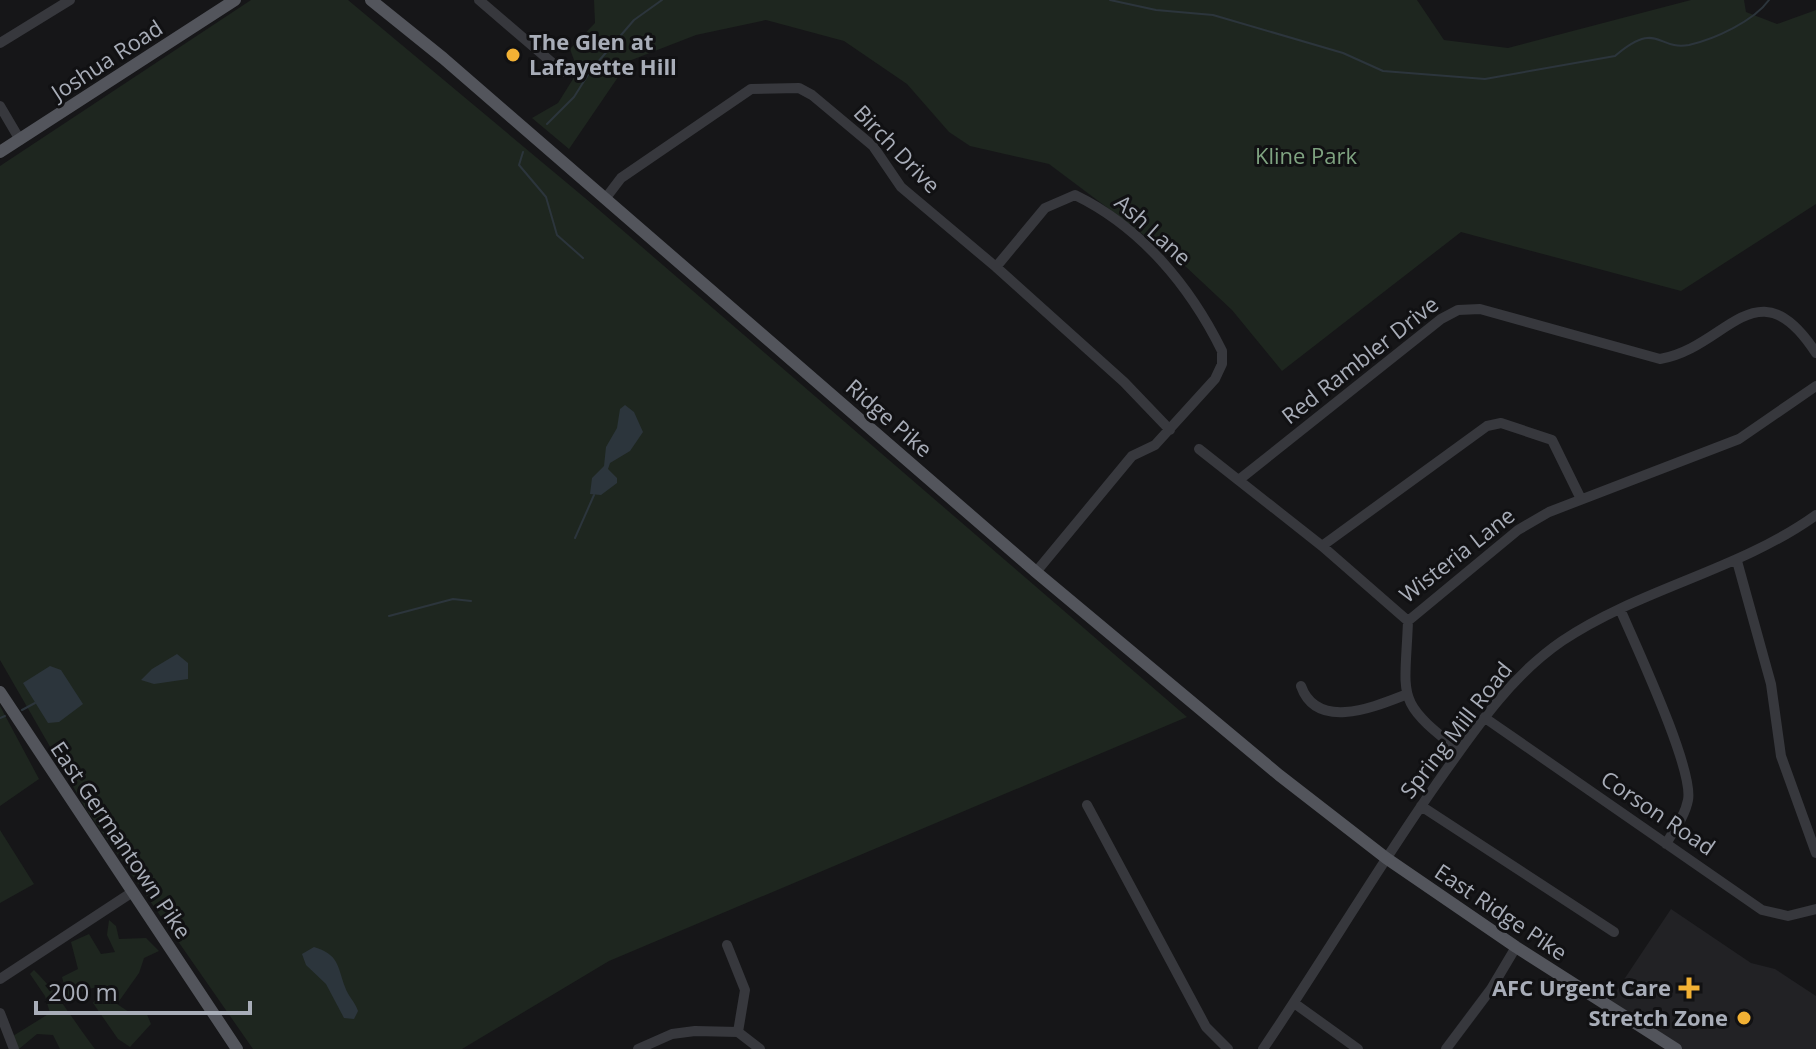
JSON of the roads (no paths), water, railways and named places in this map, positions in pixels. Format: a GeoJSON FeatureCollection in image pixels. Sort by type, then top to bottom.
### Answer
{"type":"FeatureCollection","features":[{"type":"Feature","properties":{"kind":"main road","name":"Joshua Road"},"geometry":{"type":"LineString","coordinates":[[0,152],[235,0]]}},
{"type":"Feature","properties":{"kind":"main road","name":"Ridge Pike"},"geometry":{"type":"LineString","coordinates":[[371,0],[443,58],[1036,572],[1272,769],[1386,858]]}},
{"type":"Feature","properties":{"kind":"main road","name":"East Germantown Pike"},"geometry":{"type":"LineString","coordinates":[[0,692],[237,1049]]}},
{"type":"Feature","properties":{"kind":"main road","name":"East Ridge Pike"},"geometry":{"type":"LineString","coordinates":[[1386,858],[1516,947],[1676,1049]]}},
{"type":"Feature","properties":{"kind":"street"},"geometry":{"type":"LineString","coordinates":[[0,43],[70,0]]}},
{"type":"Feature","properties":{"kind":"street"},"geometry":{"type":"LineString","coordinates":[[479,0],[563,72]]}},
{"type":"Feature","properties":{"kind":"street","name":"Birch Drive"},"geometry":{"type":"LineString","coordinates":[[605,199],[621,178],[751,89],[799,88],[812,95],[873,146],[901,187],[1124,382],[1170,430]]}},
{"type":"Feature","properties":{"kind":"street"},"geometry":{"type":"LineString","coordinates":[[0,106],[20,140]]}},
{"type":"Feature","properties":{"kind":"street","name":"Ash Lane"},"geometry":{"type":"LineString","coordinates":[[996,267],[1045,208],[1075,195],[1096,205],[1157,255],[1182,281],[1222,351],[1222,364],[1215,379],[1155,445],[1132,456],[1036,572]]}},
{"type":"Feature","properties":{"kind":"street","name":"Red Rambler Drive"},"geometry":{"type":"LineString","coordinates":[[1240,479],[1441,319],[1458,310],[1480,309],[1660,359],[1688,351],[1752,310],[1772,312],[1793,322],[1816,353]]}},
{"type":"Feature","properties":{"kind":"street","name":"Wisteria Lane"},"geometry":{"type":"LineString","coordinates":[[1199,449],[1322,546],[1408,621],[1518,530],[1580,497],[1739,439],[1816,386]]}},
{"type":"Feature","properties":{"kind":"street"},"geometry":{"type":"LineString","coordinates":[[1322,546],[1487,426],[1501,423],[1552,440],[1580,497]]}},
{"type":"Feature","properties":{"kind":"street","name":"Spring Mill Road"},"geometry":{"type":"LineString","coordinates":[[1263,1049],[1421,806],[1507,690],[1560,642],[1620,609],[1737,561],[1789,534],[1816,515]]}},
{"type":"Feature","properties":{"kind":"street"},"geometry":{"type":"LineString","coordinates":[[1737,561],[1771,684],[1781,756],[1816,853]]}},
{"type":"Feature","properties":{"kind":"street"},"geometry":{"type":"LineString","coordinates":[[1620,609],[1659,698],[1687,777],[1688,798],[1666,844]]}},
{"type":"Feature","properties":{"kind":"street"},"geometry":{"type":"LineString","coordinates":[[1408,621],[1405,695],[1412,711],[1460,751]]}},
{"type":"Feature","properties":{"kind":"street"},"geometry":{"type":"LineString","coordinates":[[1301,686],[1305,696],[1320,707],[1349,713],[1405,695]]}},
{"type":"Feature","properties":{"kind":"street","name":"Corson Road"},"geometry":{"type":"LineString","coordinates":[[1485,718],[1762,910],[1788,916],[1816,909]]}},
{"type":"Feature","properties":{"kind":"street"},"geometry":{"type":"LineString","coordinates":[[1087,805],[1206,1027],[1228,1049]]}},
{"type":"Feature","properties":{"kind":"street"},"geometry":{"type":"LineString","coordinates":[[1421,806],[1614,932]]}},
{"type":"Feature","properties":{"kind":"street"},"geometry":{"type":"LineString","coordinates":[[0,979],[131,893]]}},
{"type":"Feature","properties":{"kind":"street"},"geometry":{"type":"LineString","coordinates":[[727,945],[745,990],[738,1032]]}},
{"type":"Feature","properties":{"kind":"street"},"geometry":{"type":"LineString","coordinates":[[1446,1049],[1491,989],[1516,947]]}},
{"type":"Feature","properties":{"kind":"street"},"geometry":{"type":"LineString","coordinates":[[1294,1003],[1358,1049]]}},
{"type":"Feature","properties":{"kind":"street"},"geometry":{"type":"LineString","coordinates":[[0,1013],[14,1049]]}},
{"type":"Feature","properties":{"kind":"street"},"geometry":{"type":"LineString","coordinates":[[638,1049],[672,1034],[738,1032],[760,1049]]}},
{"type":"Feature","properties":{"kind":"waterway"},"geometry":{"type":"LineString","coordinates":[[547,124],[574,97],[591,70],[634,20],[662,0]]}},
{"type":"Feature","properties":{"kind":"waterway"},"geometry":{"type":"LineString","coordinates":[[1110,0],[1156,10],[1213,15],[1343,53],[1383,71],[1485,79],[1615,56],[1629,45],[1649,38],[1678,46],[1689,45],[1722,34],[1744,22],[1769,0]]}},
{"type":"Feature","properties":{"kind":"waterway"},"geometry":{"type":"LineString","coordinates":[[523,152],[519,165],[546,197],[557,235],[583,258]]}},
{"type":"Feature","properties":{"kind":"waterway"},"geometry":{"type":"LineString","coordinates":[[575,538],[594,495]]}},
{"type":"Feature","properties":{"kind":"waterway"},"geometry":{"type":"LineString","coordinates":[[389,616],[453,599],[471,601]]}},
{"type":"Feature","properties":{"kind":"waterway"},"geometry":{"type":"LineString","coordinates":[[22,710],[35,703]]}},
{"type":"Feature","properties":{"kind":"waterway"},"geometry":{"type":"LineString","coordinates":[[0,718],[5,716]]}},
{"type":"Feature","properties":{"kind":"place","name":"The Glen at Lafayette Hill"},"geometry":{"type":"Point","coordinates":[513,55]}},
{"type":"Feature","properties":{"kind":"place","name":"AFC Urgent Care"},"geometry":{"type":"Point","coordinates":[1689,988]}},
{"type":"Feature","properties":{"kind":"place","name":"Stretch Zone"},"geometry":{"type":"Point","coordinates":[1744,1018]}},
{"type":"Feature","properties":{"kind":"park label","name":"Kline Park"},"geometry":{"type":"Point","coordinates":[1306,156]}}]}
